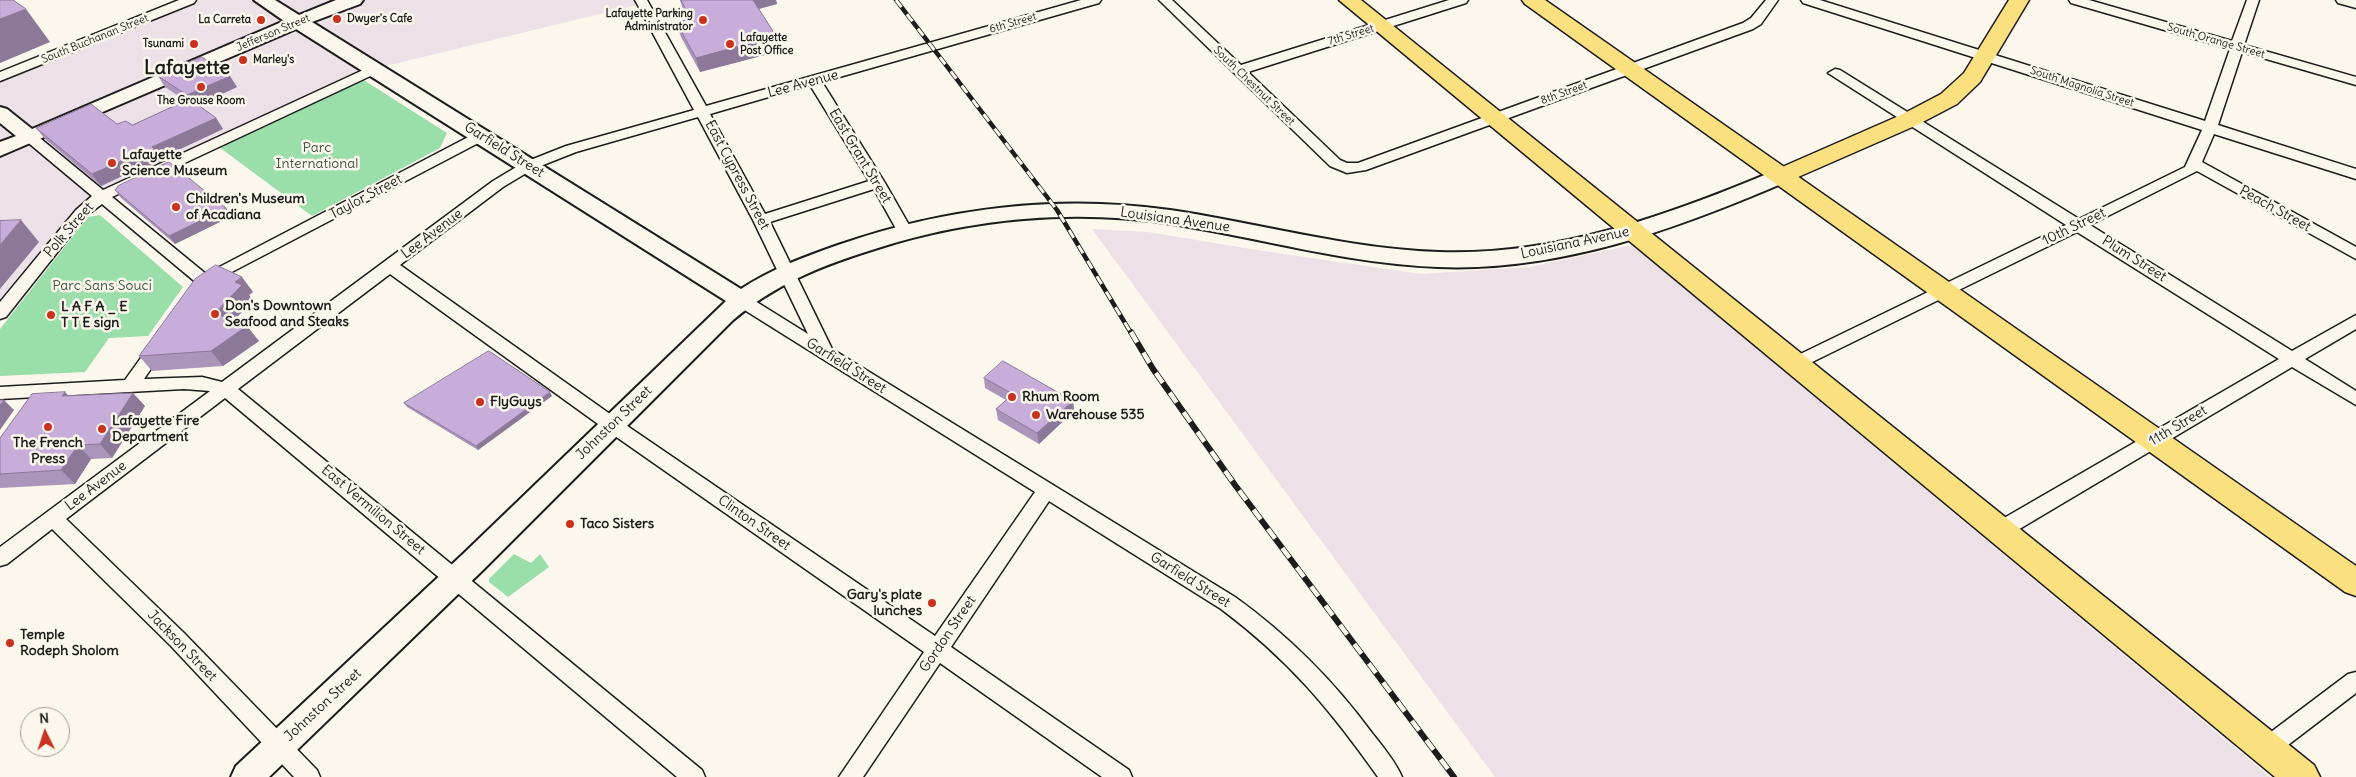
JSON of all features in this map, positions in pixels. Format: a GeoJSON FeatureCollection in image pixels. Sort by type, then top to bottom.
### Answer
{"type":"FeatureCollection","features":[{"type":"Feature","properties":{"kind":"main road","name":"Garfield Street"},"geometry":{"type":"LineString","coordinates":[[263,0],[741,300]]}},
{"type":"Feature","properties":{"kind":"main road","name":"Jefferson Street"},"geometry":{"type":"LineString","coordinates":[[0,150],[298,22],[354,0]]}},
{"type":"Feature","properties":{"kind":"main road"},"geometry":{"type":"LineString","coordinates":[[1349,0],[2302,777]]}},
{"type":"Feature","properties":{"kind":"main road"},"geometry":{"type":"LineString","coordinates":[[1532,0],[2356,583]]}},
{"type":"Feature","properties":{"kind":"main road","name":"Louisiana Avenue"},"geometry":{"type":"LineString","coordinates":[[1057,210],[1108,210],[1149,214],[1370,253],[1442,260],[1513,256],[1561,248],[1632,231],[1707,207],[1909,120],[1949,100],[1972,77],[2019,0]]}},
{"type":"Feature","properties":{"kind":"main road"},"geometry":{"type":"LineString","coordinates":[[0,113],[30,137]]}},
{"type":"Feature","properties":{"kind":"main road","name":"Johnston Street"},"geometry":{"type":"LineString","coordinates":[[247,777],[456,579],[611,424],[741,300],[787,273],[814,261],[905,232],[985,215],[1057,210]]}},
{"type":"Feature","properties":{"kind":"street","name":"South Buchanan Street"},"geometry":{"type":"LineString","coordinates":[[0,77],[190,0]]}},
{"type":"Feature","properties":{"kind":"street","name":"East Cypress Street"},"geometry":{"type":"LineString","coordinates":[[641,0],[703,111],[826,353]]}},
{"type":"Feature","properties":{"kind":"street","name":"6th Street"},"geometry":{"type":"LineString","coordinates":[[932,46],[1095,0]]}},
{"type":"Feature","properties":{"kind":"street","name":"South Chestnut Street"},"geometry":{"type":"LineString","coordinates":[[1165,0],[1335,163],[1345,168]]}},
{"type":"Feature","properties":{"kind":"street","name":"7th Street"},"geometry":{"type":"LineString","coordinates":[[1239,70],[1462,0]]}},
{"type":"Feature","properties":{"kind":"street","name":"8th Street"},"geometry":{"type":"LineString","coordinates":[[1345,168],[1361,167],[1748,26],[1756,21],[1772,0]]}},
{"type":"Feature","properties":{"kind":"street","name":"South Magnolia Street"},"geometry":{"type":"LineString","coordinates":[[1807,0],[2356,174]]}},
{"type":"Feature","properties":{"kind":"street","name":"South Orange Street"},"geometry":{"type":"LineString","coordinates":[[2075,0],[2356,81]]}},
{"type":"Feature","properties":{"kind":"street"},"geometry":{"type":"LineString","coordinates":[[2195,164],[2210,127],[2252,0]]}},
{"type":"Feature","properties":{"kind":"street"},"geometry":{"type":"LineString","coordinates":[[2342,0],[2356,4]]}},
{"type":"Feature","properties":{"kind":"street","name":"Lee Avenue"},"geometry":{"type":"LineString","coordinates":[[0,558],[498,184],[528,166],[571,149],[932,46]]}},
{"type":"Feature","properties":{"kind":"street","name":"Polk Street"},"geometry":{"type":"LineString","coordinates":[[0,313],[81,213],[102,196],[374,69]]}},
{"type":"Feature","properties":{"kind":"street","name":"Plum Street"},"geometry":{"type":"LineString","coordinates":[[1835,73],[2356,398]]}},
{"type":"Feature","properties":{"kind":"street","name":"East Grant Street"},"geometry":{"type":"LineString","coordinates":[[814,80],[878,182],[905,232]]}},
{"type":"Feature","properties":{"kind":"street","name":"Taylor Street"},"geometry":{"type":"LineString","coordinates":[[193,297],[205,281],[481,136]]}},
{"type":"Feature","properties":{"kind":"street"},"geometry":{"type":"LineString","coordinates":[[30,137],[205,281]]}},
{"type":"Feature","properties":{"kind":"street","name":"10th Street"},"geometry":{"type":"LineString","coordinates":[[1794,364],[2183,175],[2192,170],[2195,164]]}},
{"type":"Feature","properties":{"kind":"street","name":"Peach Street"},"geometry":{"type":"LineString","coordinates":[[2195,164],[2356,254]]}},
{"type":"Feature","properties":{"kind":"street"},"geometry":{"type":"LineString","coordinates":[[760,220],[878,182]]}},
{"type":"Feature","properties":{"kind":"street","name":"Clinton Street"},"geometry":{"type":"LineString","coordinates":[[390,266],[611,424],[1121,777]]}},
{"type":"Feature","properties":{"kind":"street","name":"Garfield Street"},"geometry":{"type":"LineString","coordinates":[[741,300],[1228,603],[1294,657],[1356,728],[1391,777]]}},
{"type":"Feature","properties":{"kind":"street","name":"11th Street"},"geometry":{"type":"LineString","coordinates":[[1999,531],[2356,321]]}},
{"type":"Feature","properties":{"kind":"street"},"geometry":{"type":"LineString","coordinates":[[130,386],[170,329]]}},
{"type":"Feature","properties":{"kind":"street","name":"East Vermilion Street"},"geometry":{"type":"LineString","coordinates":[[0,393],[202,383],[226,389],[694,777]]}},
{"type":"Feature","properties":{"kind":"street","name":"Gordon Street"},"geometry":{"type":"LineString","coordinates":[[850,777],[1046,491]]}},
{"type":"Feature","properties":{"kind":"street","name":"Jackson Street"},"geometry":{"type":"LineString","coordinates":[[54,518],[177,639],[309,777]]}},
{"type":"Feature","properties":{"kind":"street"},"geometry":{"type":"LineString","coordinates":[[2267,748],[2356,681]]}},
{"type":"Feature","properties":{"kind":"shaded area"},"geometry":{"type":"Polygon","coordinates":[[[200,0],[639,0],[641,4],[357,73],[89,199],[0,308],[0,81],[200,0]]]}},
{"type":"Feature","properties":{"kind":"shaded area"},"geometry":{"type":"Polygon","coordinates":[[[1092,229],[1148,232],[1421,274],[1530,267],[1632,245],[2270,777],[1495,777],[1092,229]]]}},
{"type":"Feature","properties":{"kind":"green space","name":"Parc International"},"geometry":{"type":"Polygon","coordinates":[[[362,79],[447,133],[440,148],[312,216],[219,147],[362,79]]]}},
{"type":"Feature","properties":{"kind":"green space","name":"Parc Sans Souci"},"geometry":{"type":"Polygon","coordinates":[[[100,215],[183,287],[148,336],[109,338],[85,372],[0,376],[0,329],[88,217],[100,215]]]}},
{"type":"Feature","properties":{"kind":"green space"},"geometry":{"type":"Polygon","coordinates":[[[514,554],[531,563],[540,554],[549,567],[508,597],[489,582],[489,579],[514,554]]]}},
{"type":"Feature","properties":{"kind":"building"},"geometry":{"type":"Polygon","coordinates":[[[0,0],[13,0],[26,9],[0,19],[0,0]]]}},
{"type":"Feature","properties":{"kind":"building"},"geometry":{"type":"Polygon","coordinates":[[[681,0],[753,0],[776,36],[696,58],[676,22],[691,19],[681,0]]]}},
{"type":"Feature","properties":{"kind":"building"},"geometry":{"type":"Polygon","coordinates":[[[202,57],[230,76],[187,95],[158,76],[202,57]]]}},
{"type":"Feature","properties":{"kind":"building","name":"Lafayette Science Museum"},"geometry":{"type":"Polygon","coordinates":[[[190,99],[216,118],[152,147],[155,149],[130,160],[132,156],[92,174],[36,128],[91,104],[117,124],[126,121],[132,125],[190,99]]]}},
{"type":"Feature","properties":{"kind":"building","name":"Children's Museum of Acadiana"},"geometry":{"type":"Polygon","coordinates":[[[169,162],[226,208],[169,236],[115,190],[118,186],[169,162]]]}},
{"type":"Feature","properties":{"kind":"building"},"geometry":{"type":"Polygon","coordinates":[[[21,220],[0,245],[0,221],[21,220]]]}},
{"type":"Feature","properties":{"kind":"building"},"geometry":{"type":"Polygon","coordinates":[[[216,265],[242,277],[235,282],[242,285],[215,313],[247,326],[211,351],[139,356],[195,279],[216,265]]]}},
{"type":"Feature","properties":{"kind":"building","name":"FlyGuys"},"geometry":{"type":"Polygon","coordinates":[[[489,351],[550,392],[476,446],[404,403],[489,351]]]}},
{"type":"Feature","properties":{"kind":"building"},"geometry":{"type":"Polygon","coordinates":[[[1003,361],[1073,401],[1037,433],[996,409],[1013,394],[984,378],[1003,361]]]}},
{"type":"Feature","properties":{"kind":"building"},"geometry":{"type":"Polygon","coordinates":[[[65,392],[62,396],[133,393],[100,444],[78,445],[61,470],[0,474],[0,438],[32,394],[65,392]]]}},
{"type":"Feature","properties":{"kind":"railway"},"geometry":{"type":"LineString","coordinates":[[896,0],[1057,210],[1131,333]]}},
{"type":"Feature","properties":{"kind":"railway"},"geometry":{"type":"LineString","coordinates":[[1131,332],[1153,369],[1235,485],[1454,777]]}},
{"type":"Feature","properties":{"kind":"place","name":"Dwyer's Cafe"},"geometry":{"type":"Point","coordinates":[337,19]}},
{"type":"Feature","properties":{"kind":"place","name":"La Carreta"},"geometry":{"type":"Point","coordinates":[261,20]}},
{"type":"Feature","properties":{"kind":"place","name":"Lafayette Parking Administrator"},"geometry":{"type":"Point","coordinates":[703,20]}},
{"type":"Feature","properties":{"kind":"place","name":"Tsunami"},"geometry":{"type":"Point","coordinates":[194,44]}},
{"type":"Feature","properties":{"kind":"place","name":"Lafayette Post Office"},"geometry":{"type":"Point","coordinates":[730,44]}},
{"type":"Feature","properties":{"kind":"place","name":"Marley's"},"geometry":{"type":"Point","coordinates":[243,60]}},
{"type":"Feature","properties":{"kind":"place","name":"The Grouse Room"},"geometry":{"type":"Point","coordinates":[201,87]}},
{"type":"Feature","properties":{"kind":"place","name":"Lafayette Science Museum"},"geometry":{"type":"Point","coordinates":[112,163]}},
{"type":"Feature","properties":{"kind":"place","name":"Children's Museum of Acadiana"},"geometry":{"type":"Point","coordinates":[176,207]}},
{"type":"Feature","properties":{"kind":"place","name":"Don's Downtown Seafood and Steaks"},"geometry":{"type":"Point","coordinates":[215,314]}},
{"type":"Feature","properties":{"kind":"place","name":"L A F A _ E T T E sign"},"geometry":{"type":"Point","coordinates":[51,315]}},
{"type":"Feature","properties":{"kind":"place","name":"Rhum Room"},"geometry":{"type":"Point","coordinates":[1012,397]}},
{"type":"Feature","properties":{"kind":"place","name":"FlyGuys"},"geometry":{"type":"Point","coordinates":[480,402]}},
{"type":"Feature","properties":{"kind":"place","name":"Warehouse 535"},"geometry":{"type":"Point","coordinates":[1036,415]}},
{"type":"Feature","properties":{"kind":"place","name":"The French Press"},"geometry":{"type":"Point","coordinates":[48,427]}},
{"type":"Feature","properties":{"kind":"place","name":"Lafayette Fire Department"},"geometry":{"type":"Point","coordinates":[102,429]}},
{"type":"Feature","properties":{"kind":"place","name":"Taco Sisters"},"geometry":{"type":"Point","coordinates":[570,524]}},
{"type":"Feature","properties":{"kind":"place","name":"Gary's plate lunches"},"geometry":{"type":"Point","coordinates":[932,603]}},
{"type":"Feature","properties":{"kind":"place","name":"Temple Rodeph Sholom"},"geometry":{"type":"Point","coordinates":[10,643]}},
{"type":"Feature","properties":{"kind":"district","name":"Lafayette"},"geometry":{"type":"Point","coordinates":[187,68]}}]}
